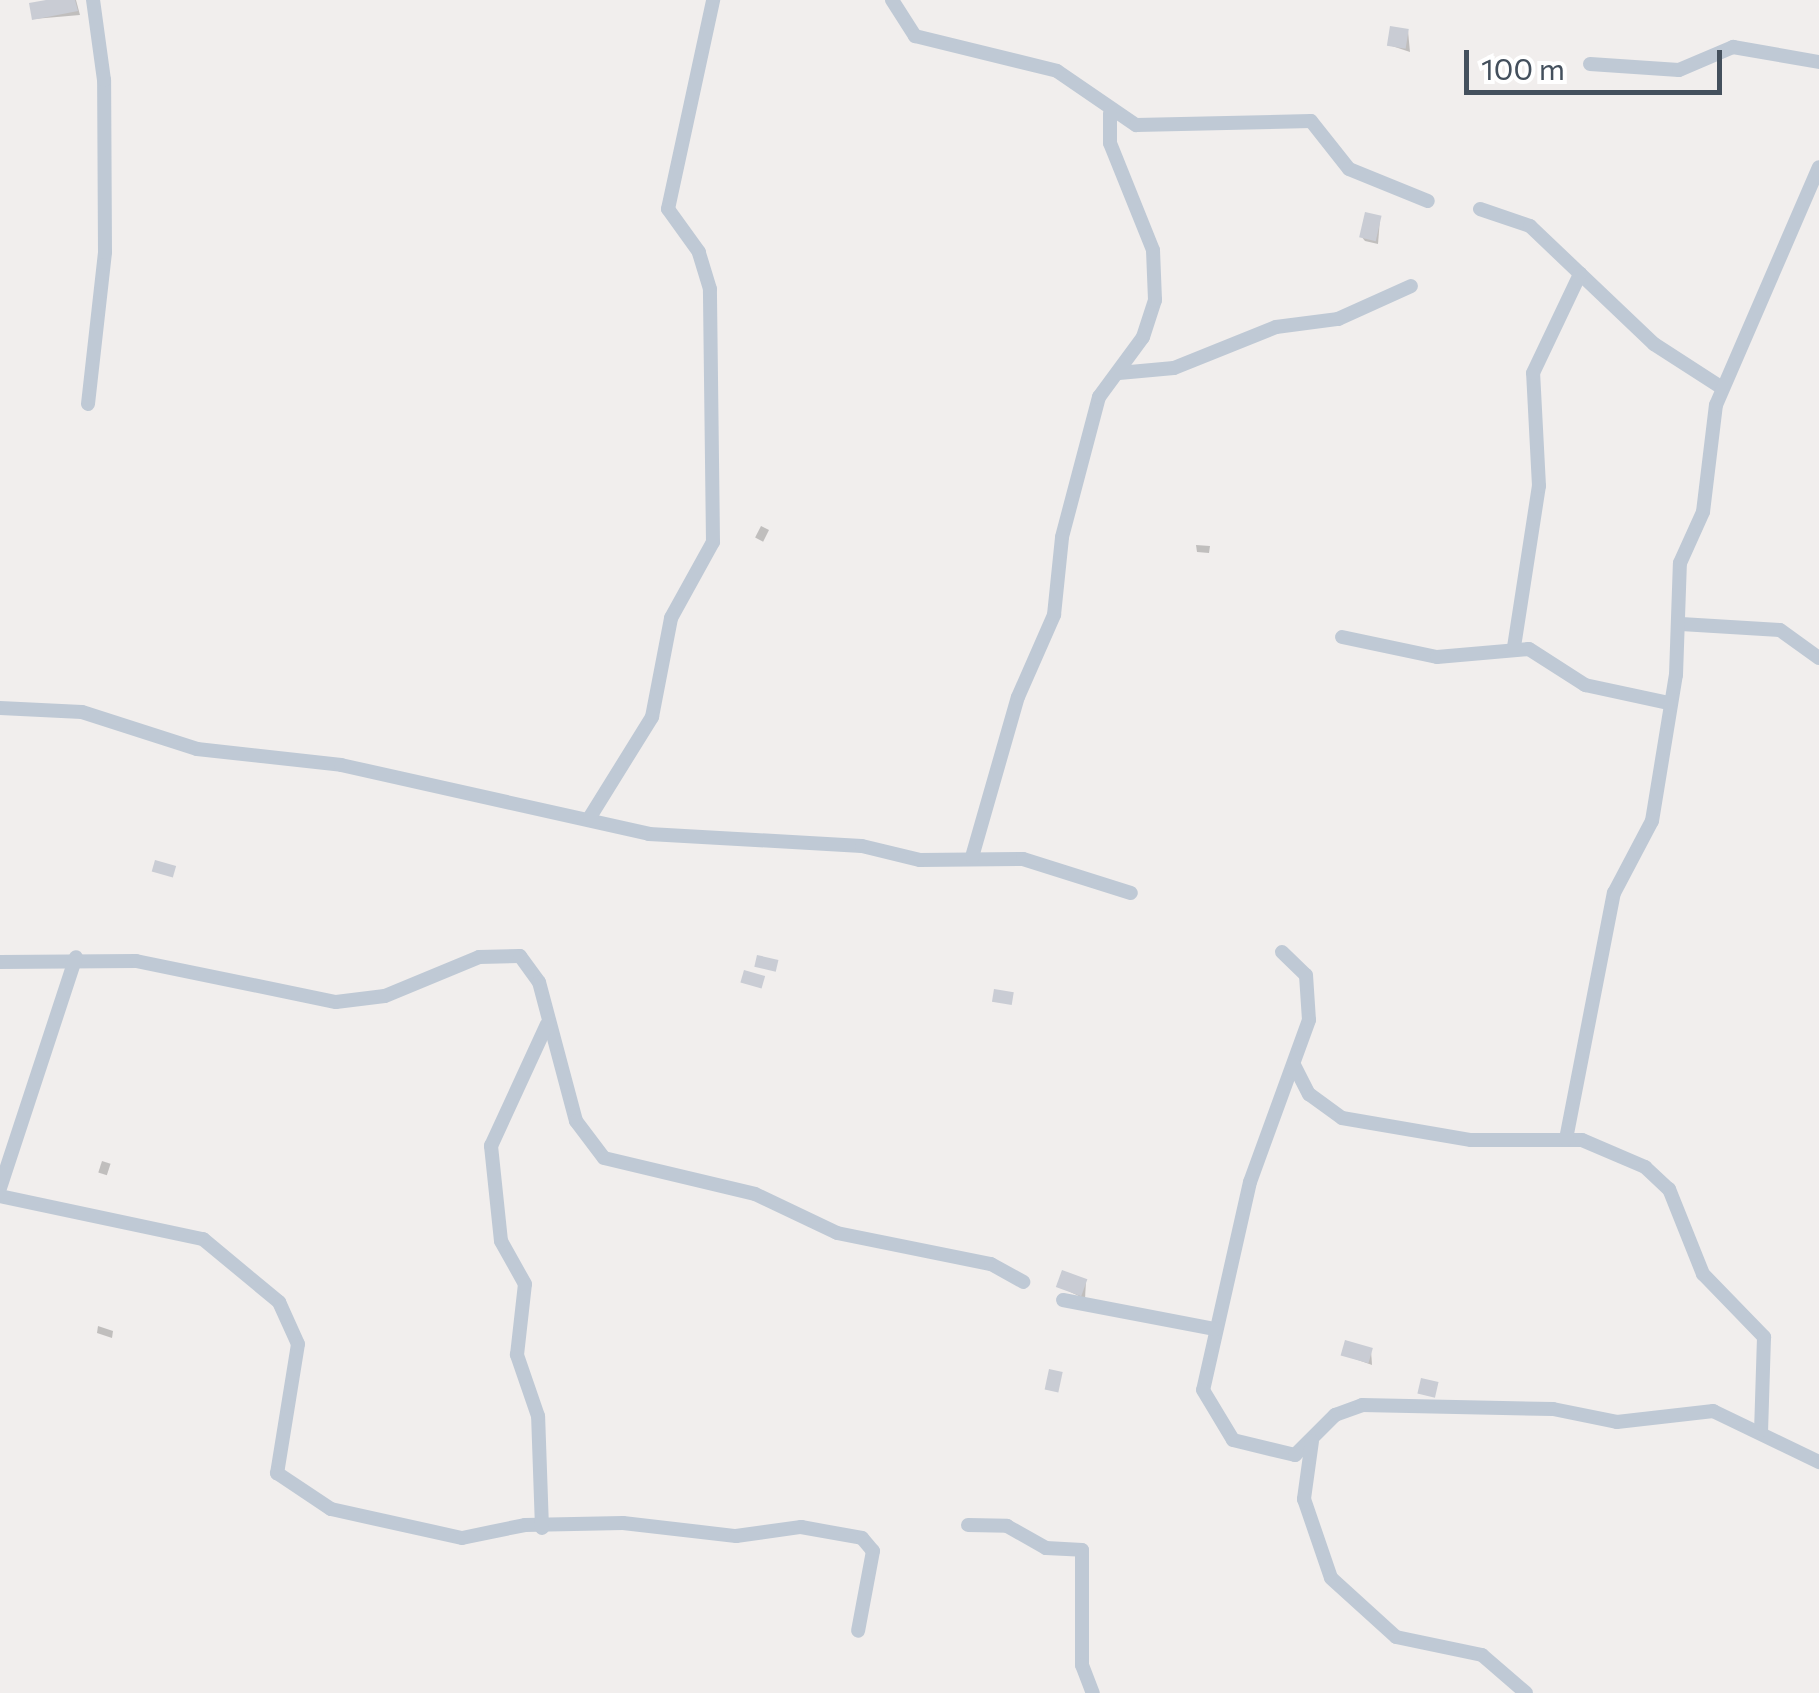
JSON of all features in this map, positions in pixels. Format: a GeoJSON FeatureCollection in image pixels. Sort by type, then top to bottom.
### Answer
{"type":"FeatureCollection","features":[{"type":"Feature","properties":{"kind":"street"},"geometry":{"type":"LineString","coordinates":[[88,404],[105,252],[104,80],[93,0]]}},
{"type":"Feature","properties":{"kind":"street"},"geometry":{"type":"LineString","coordinates":[[590,817],[652,716],[671,618],[713,542],[718,362],[710,289],[700,252],[668,209],[713,0]]}},
{"type":"Feature","properties":{"kind":"street"},"geometry":{"type":"LineString","coordinates":[[892,0],[916,36],[1057,71],[1110,113],[1136,125],[1311,120],[1349,169],[1428,200]]}},
{"type":"Feature","properties":{"kind":"street"},"geometry":{"type":"LineString","coordinates":[[1590,64],[1678,70],[1733,46],[1819,62]]}},
{"type":"Feature","properties":{"kind":"street"},"geometry":{"type":"LineString","coordinates":[[972,857],[1008,730],[1054,614],[1062,537],[1098,397],[1150,321],[1156,273],[1110,143],[1110,113]]}},
{"type":"Feature","properties":{"kind":"street"},"geometry":{"type":"LineString","coordinates":[[1566,1139],[1614,893],[1652,821],[1681,624],[1680,563],[1703,512],[1722,388],[1758,324],[1819,167]]}},
{"type":"Feature","properties":{"kind":"street"},"geometry":{"type":"LineString","coordinates":[[1480,209],[1530,226],[1654,344],[1722,388]]}},
{"type":"Feature","properties":{"kind":"street"},"geometry":{"type":"LineString","coordinates":[[1514,647],[1539,486],[1533,373],[1580,274]]}},
{"type":"Feature","properties":{"kind":"street"},"geometry":{"type":"LineString","coordinates":[[1118,373],[1174,368],[1276,327],[1338,319],[1412,286]]}},
{"type":"Feature","properties":{"kind":"street"},"geometry":{"type":"LineString","coordinates":[[1681,624],[1780,630],[1819,658]]}},
{"type":"Feature","properties":{"kind":"street"},"geometry":{"type":"LineString","coordinates":[[1342,637],[1437,657],[1514,647],[1585,686],[1668,703]]}},
{"type":"Feature","properties":{"kind":"street"},"geometry":{"type":"LineString","coordinates":[[0,708],[82,712],[197,749],[341,765],[590,817],[649,834],[1023,859],[1131,893]]}},
{"type":"Feature","properties":{"kind":"street"},"geometry":{"type":"LineString","coordinates":[[1282,952],[1306,975],[1312,1005],[1250,1182],[1215,1329],[1203,1400],[1219,1425],[1270,1454],[1295,1455],[1335,1415],[1362,1405],[1552,1409],[1617,1422],[1714,1411],[1762,1430],[1819,1462]]}},
{"type":"Feature","properties":{"kind":"street"},"geometry":{"type":"LineString","coordinates":[[0,962],[76,957],[336,1002],[385,996],[480,957],[520,956],[534,966],[576,1121],[604,1158],[755,1194],[837,1233],[990,1264],[1023,1282]]}},
{"type":"Feature","properties":{"kind":"street"},"geometry":{"type":"LineString","coordinates":[[0,1188],[76,957]]}},
{"type":"Feature","properties":{"kind":"street"},"geometry":{"type":"LineString","coordinates":[[542,1528],[538,1416],[517,1355],[525,1284],[500,1240],[491,1146],[547,1024]]}},
{"type":"Feature","properties":{"kind":"street"},"geometry":{"type":"LineString","coordinates":[[1294,1065],[1308,1094],[1342,1118],[1471,1140],[1566,1139],[1614,1152],[1668,1190],[1700,1270],[1764,1337],[1762,1430]]}},
{"type":"Feature","properties":{"kind":"street"},"geometry":{"type":"LineString","coordinates":[[0,1196],[203,1240],[279,1302],[298,1344],[276,1458],[289,1485],[332,1509],[462,1538],[542,1528],[675,1524],[736,1536],[801,1527],[862,1538],[872,1551],[858,1630]]}},
{"type":"Feature","properties":{"kind":"street"},"geometry":{"type":"LineString","coordinates":[[1063,1300],[1215,1329]]}},
{"type":"Feature","properties":{"kind":"street"},"geometry":{"type":"LineString","coordinates":[[1312,1440],[1304,1500],[1330,1578],[1396,1637],[1482,1656],[1526,1693]]}},
{"type":"Feature","properties":{"kind":"street"},"geometry":{"type":"LineString","coordinates":[[968,1525],[1008,1526],[1046,1548],[1082,1550],[1082,1666],[1092,1693]]}},
{"type":"Feature","properties":{"kind":"building"},"geometry":{"type":"Polygon","coordinates":[[[75,0],[78,11],[32,20],[29,3],[75,0]]]}},
{"type":"Feature","properties":{"kind":"building"},"geometry":{"type":"Polygon","coordinates":[[[1390,26],[1409,29],[1406,49],[1387,46],[1390,26]]]}},
{"type":"Feature","properties":{"kind":"building"},"geometry":{"type":"Polygon","coordinates":[[[1365,212],[1382,216],[1376,241],[1359,237],[1365,212]]]}},
{"type":"Feature","properties":{"kind":"building"},"geometry":{"type":"Polygon","coordinates":[[[155,860],[176,866],[173,878],[152,872],[155,860]]]}},
{"type":"Feature","properties":{"kind":"building"},"geometry":{"type":"Polygon","coordinates":[[[757,955],[778,960],[776,972],[754,967],[757,955]]]}},
{"type":"Feature","properties":{"kind":"building"},"geometry":{"type":"Polygon","coordinates":[[[744,970],[765,976],[762,989],[740,982],[744,970]]]}},
{"type":"Feature","properties":{"kind":"building"},"geometry":{"type":"Polygon","coordinates":[[[994,989],[1014,992],[1012,1005],[992,1002],[994,989]]]}},
{"type":"Feature","properties":{"kind":"building"},"geometry":{"type":"Polygon","coordinates":[[[1062,1270],[1087,1279],[1081,1296],[1056,1287],[1062,1270]]]}},
{"type":"Feature","properties":{"kind":"building"},"geometry":{"type":"Polygon","coordinates":[[[1345,1340],[1373,1348],[1368,1363],[1341,1355],[1345,1340]]]}},
{"type":"Feature","properties":{"kind":"building"},"geometry":{"type":"Polygon","coordinates":[[[1049,1369],[1063,1372],[1058,1392],[1045,1390],[1049,1369]]]}},
{"type":"Feature","properties":{"kind":"building"},"geometry":{"type":"Polygon","coordinates":[[[1421,1378],[1439,1382],[1435,1398],[1417,1394],[1421,1378]]]}}]}
